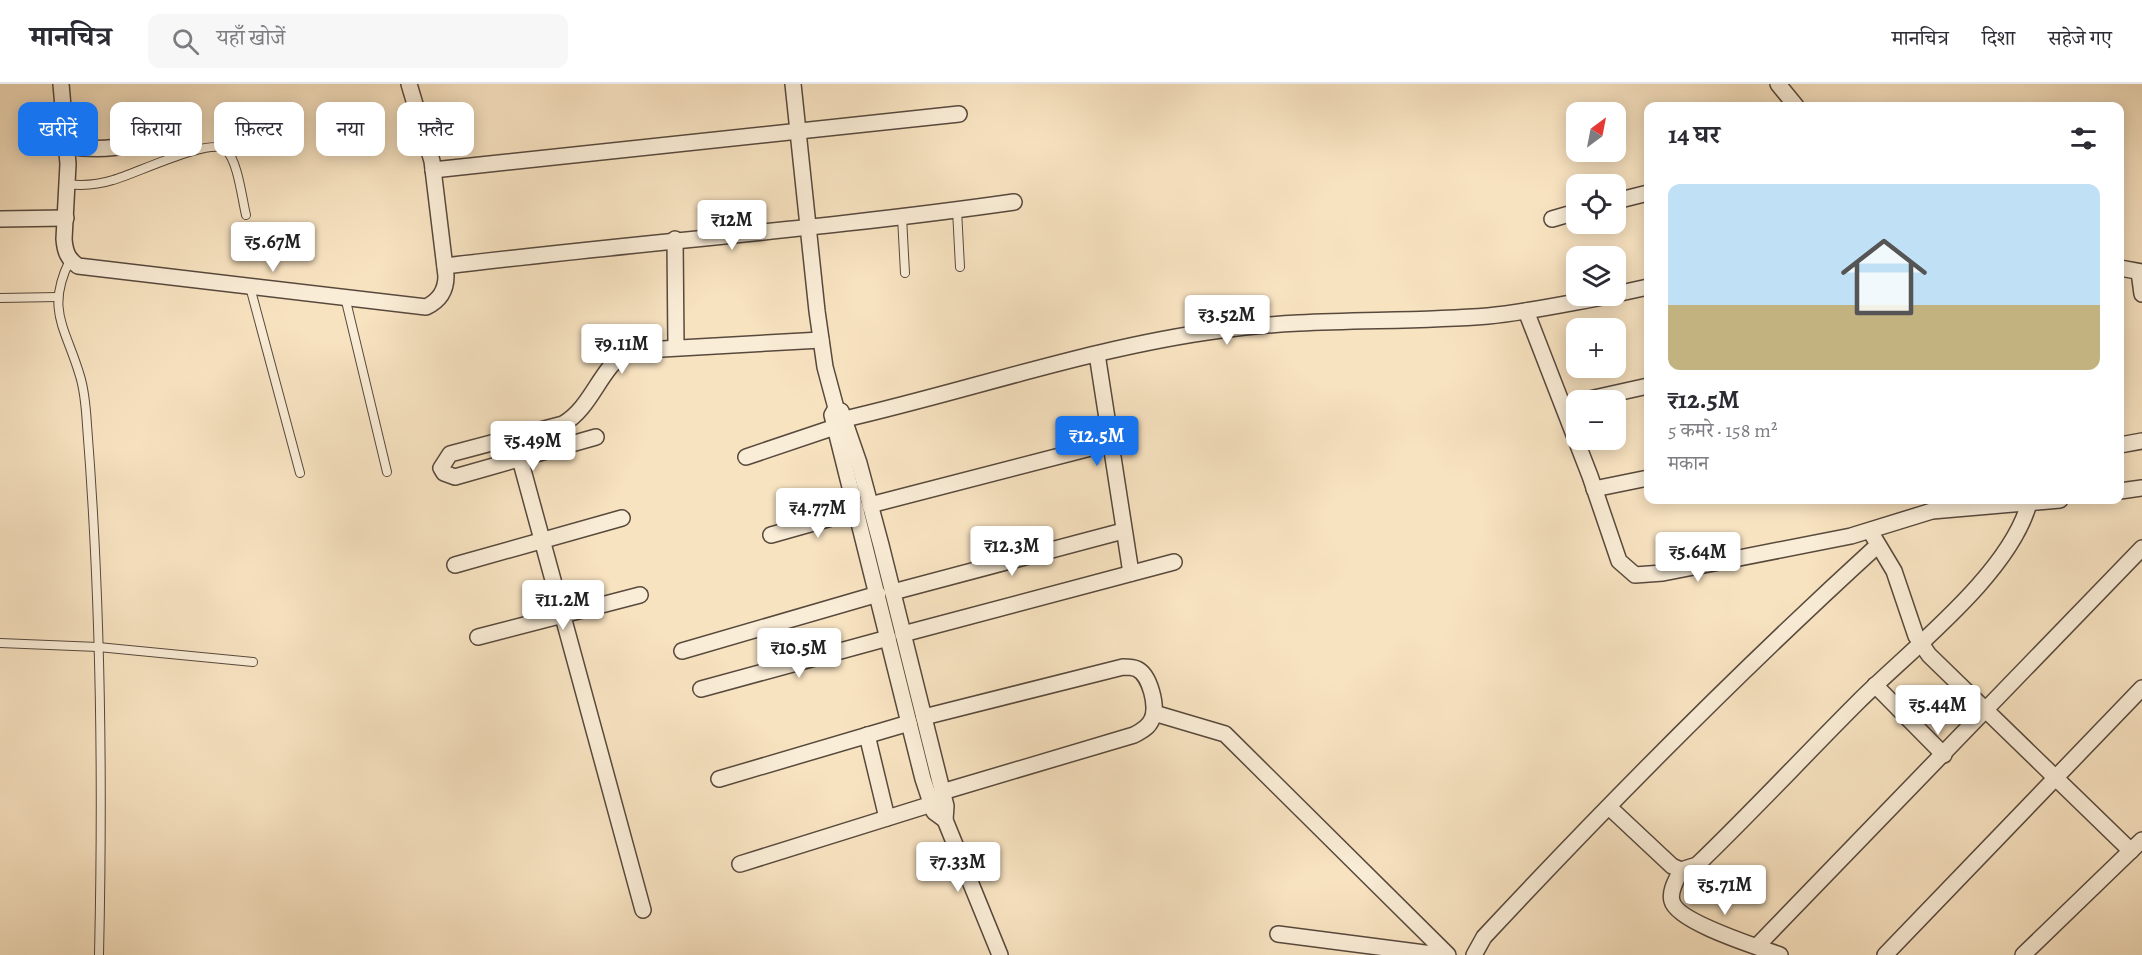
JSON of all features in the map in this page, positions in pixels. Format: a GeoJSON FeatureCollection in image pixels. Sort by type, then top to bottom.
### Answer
{"type":"FeatureCollection","features":[{"type":"Feature","properties":{"kind":"street"},"geometry":{"type":"LineString","coordinates":[[61,84],[63,102]]}},
{"type":"Feature","properties":{"kind":"street"},"geometry":{"type":"LineString","coordinates":[[67,156],[65,252],[78,266],[426,307],[435,303],[443,291],[446,284],[445,266],[433,170],[409,84]]}},
{"type":"Feature","properties":{"kind":"street"},"geometry":{"type":"LineString","coordinates":[[793,84],[825,367],[896,636],[924,717],[946,806],[945,820],[1000,955]]}},
{"type":"Feature","properties":{"kind":"street"},"geometry":{"type":"LineString","coordinates":[[1778,84],[1793,102]]}},
{"type":"Feature","properties":{"kind":"street"},"geometry":{"type":"LineString","coordinates":[[433,170],[959,114]]}},
{"type":"Feature","properties":{"kind":"street"},"geometry":{"type":"LineString","coordinates":[[1626,198],[1644,194]]}},
{"type":"Feature","properties":{"kind":"street"},"geometry":{"type":"LineString","coordinates":[[445,266],[675,239],[809,228],[1014,202]]}},
{"type":"Feature","properties":{"kind":"street"},"geometry":{"type":"LineString","coordinates":[[1551,219],[1566,215]]}},
{"type":"Feature","properties":{"kind":"street"},"geometry":{"type":"LineString","coordinates":[[0,219],[66,219]]}},
{"type":"Feature","properties":{"kind":"street"},"geometry":{"type":"LineString","coordinates":[[675,239],[676,347]]}},
{"type":"Feature","properties":{"kind":"street"},"geometry":{"type":"LineString","coordinates":[[2124,269],[2140,272],[2142,294]]}},
{"type":"Feature","properties":{"kind":"street"},"geometry":{"type":"LineString","coordinates":[[1626,292],[1644,287]]}},
{"type":"Feature","properties":{"kind":"street"},"geometry":{"type":"LineString","coordinates":[[746,456],[839,418],[927,400],[1097,354],[1224,329],[1284,324],[1485,316],[1566,304]]}},
{"type":"Feature","properties":{"kind":"street"},"geometry":{"type":"LineString","coordinates":[[1526,311],[1566,396]]}},
{"type":"Feature","properties":{"kind":"street"},"geometry":{"type":"LineString","coordinates":[[596,437],[455,477],[444,473],[441,468],[450,454],[562,424],[572,419],[586,403],[606,368],[627,351],[821,340]]}},
{"type":"Feature","properties":{"kind":"street"},"geometry":{"type":"LineString","coordinates":[[1097,354],[1131,573]]}},
{"type":"Feature","properties":{"kind":"street"},"geometry":{"type":"LineString","coordinates":[[1626,391],[1644,387]]}},
{"type":"Feature","properties":{"kind":"street"},"geometry":{"type":"LineString","coordinates":[[514,437],[561,615],[644,910]]}},
{"type":"Feature","properties":{"kind":"street"},"geometry":{"type":"LineString","coordinates":[[2124,444],[2142,441]]}},
{"type":"Feature","properties":{"kind":"street"},"geometry":{"type":"LineString","coordinates":[[771,535],[863,508],[1110,443]]}},
{"type":"Feature","properties":{"kind":"street"},"geometry":{"type":"LineString","coordinates":[[1583,450],[1619,561],[1635,574],[1663,573],[1869,531],[1932,512],[2018,504]]}},
{"type":"Feature","properties":{"kind":"street"},"geometry":{"type":"LineString","coordinates":[[1594,489],[1644,479]]}},
{"type":"Feature","properties":{"kind":"street"},"geometry":{"type":"LineString","coordinates":[[2124,490],[2142,488]]}},
{"type":"Feature","properties":{"kind":"street"},"geometry":{"type":"LineString","coordinates":[[1681,870],[1697,865],[1875,685],[1967,596],[2004,552],[2020,528],[2029,504]]}},
{"type":"Feature","properties":{"kind":"street"},"geometry":{"type":"LineString","coordinates":[[455,565],[622,518]]}},
{"type":"Feature","properties":{"kind":"street"},"geometry":{"type":"LineString","coordinates":[[682,651],[885,593],[1123,531]]}},
{"type":"Feature","properties":{"kind":"street"},"geometry":{"type":"LineString","coordinates":[[1869,531],[1894,571],[1920,643],[2056,777],[2136,845],[2023,955]]}},
{"type":"Feature","properties":{"kind":"street"},"geometry":{"type":"LineString","coordinates":[[1474,955],[1484,937],[1609,807],[1789,627],[1878,545]]}},
{"type":"Feature","properties":{"kind":"street"},"geometry":{"type":"LineString","coordinates":[[1758,946],[2142,548]]}},
{"type":"Feature","properties":{"kind":"street"},"geometry":{"type":"LineString","coordinates":[[701,689],[1174,562]]}},
{"type":"Feature","properties":{"kind":"street"},"geometry":{"type":"LineString","coordinates":[[478,637],[640,595]]}},
{"type":"Feature","properties":{"kind":"street"},"geometry":{"type":"LineString","coordinates":[[896,636],[909,723],[934,812],[945,820]]}},
{"type":"Feature","properties":{"kind":"street"},"geometry":{"type":"LineString","coordinates":[[924,717],[1123,667],[1138,669],[1143,674],[1154,713],[1143,731],[1125,738],[942,792]]}},
{"type":"Feature","properties":{"kind":"street"},"geometry":{"type":"LineString","coordinates":[[1875,685],[1944,754]]}},
{"type":"Feature","properties":{"kind":"street"},"geometry":{"type":"LineString","coordinates":[[1885,955],[2142,688]]}},
{"type":"Feature","properties":{"kind":"street"},"geometry":{"type":"LineString","coordinates":[[1154,713],[1225,734],[1448,955]]}},
{"type":"Feature","properties":{"kind":"street"},"geometry":{"type":"LineString","coordinates":[[719,779],[909,723]]}},
{"type":"Feature","properties":{"kind":"street"},"geometry":{"type":"LineString","coordinates":[[867,735],[887,818]]}},
{"type":"Feature","properties":{"kind":"street"},"geometry":{"type":"LineString","coordinates":[[740,864],[932,804]]}},
{"type":"Feature","properties":{"kind":"street"},"geometry":{"type":"LineString","coordinates":[[1609,807],[1663,858],[1681,870]]}},
{"type":"Feature","properties":{"kind":"street"},"geometry":{"type":"LineString","coordinates":[[1681,870],[1671,897],[1676,911],[1692,921],[1780,955]]}},
{"type":"Feature","properties":{"kind":"street"},"geometry":{"type":"LineString","coordinates":[[1278,934],[1440,955]]}},
{"type":"Feature","properties":{"kind":"lane"},"geometry":{"type":"LineString","coordinates":[[67,184],[86,186],[113,180],[175,156],[214,146],[224,147],[232,157],[246,215]]}},
{"type":"Feature","properties":{"kind":"lane"},"geometry":{"type":"LineString","coordinates":[[957,210],[960,267]]}},
{"type":"Feature","properties":{"kind":"lane"},"geometry":{"type":"LineString","coordinates":[[902,216],[905,273]]}},
{"type":"Feature","properties":{"kind":"lane"},"geometry":{"type":"LineString","coordinates":[[70,260],[62,276],[58,297],[59,317],[74,353],[85,401],[95,523],[98,647],[99,955]]}},
{"type":"Feature","properties":{"kind":"lane"},"geometry":{"type":"LineString","coordinates":[[250,287],[300,472]]}},
{"type":"Feature","properties":{"kind":"lane"},"geometry":{"type":"LineString","coordinates":[[0,298],[58,297]]}},
{"type":"Feature","properties":{"kind":"lane"},"geometry":{"type":"LineString","coordinates":[[345,297],[387,472]]}},
{"type":"Feature","properties":{"kind":"lane"},"geometry":{"type":"LineString","coordinates":[[0,642],[98,647],[253,662]]}}]}
